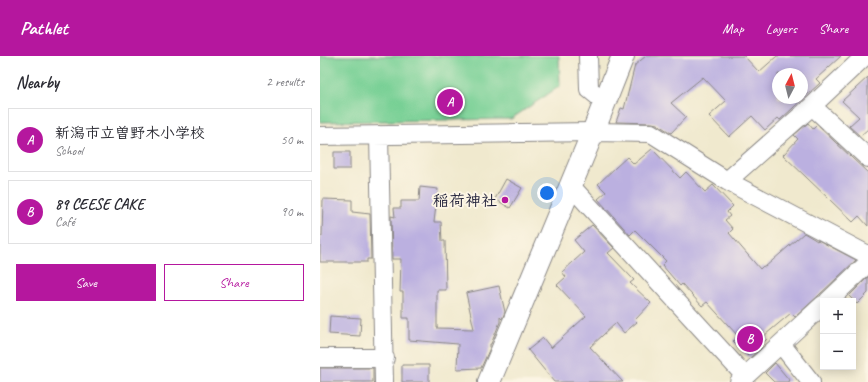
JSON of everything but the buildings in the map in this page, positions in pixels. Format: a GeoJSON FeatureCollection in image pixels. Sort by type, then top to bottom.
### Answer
{"type":"FeatureCollection","features":[{"type":"Feature","properties":{"kind":"street"},"geometry":{"type":"LineString","coordinates":[[588,56],[589,89],[604,102]]}},
{"type":"Feature","properties":{"kind":"street"},"geometry":{"type":"LineString","coordinates":[[489,382],[623,56]]}},
{"type":"Feature","properties":{"kind":"street"},"geometry":{"type":"LineString","coordinates":[[727,181],[812,106],[865,56]]}},
{"type":"Feature","properties":{"kind":"street"},"geometry":{"type":"LineString","coordinates":[[812,106],[868,158]]}},
{"type":"Feature","properties":{"kind":"street"},"geometry":{"type":"LineString","coordinates":[[320,136],[593,132],[651,134],[727,181],[868,254]]}},
{"type":"Feature","properties":{"kind":"street"},"geometry":{"type":"LineString","coordinates":[[379,136],[385,358],[384,382]]}},
{"type":"Feature","properties":{"kind":"street"},"geometry":{"type":"LineString","coordinates":[[570,185],[742,379],[820,309]]}},
{"type":"Feature","properties":{"kind":"street"},"geometry":{"type":"LineString","coordinates":[[831,298],[868,263]]}},
{"type":"Feature","properties":{"kind":"street"},"geometry":{"type":"LineString","coordinates":[[781,344],[811,382]]}},
{"type":"Feature","properties":{"kind":"street"},"geometry":{"type":"LineString","coordinates":[[320,358],[385,358]]}},
{"type":"Feature","properties":{"kind":"green space"},"geometry":{"type":"Polygon","coordinates":[[[320,56],[559,56],[560,86],[511,119],[320,122],[320,56]]]}},
{"type":"Feature","properties":{"kind":"place","name":"新潟市立曽野木小学校"},"geometry":{"type":"Point","coordinates":[450,102]}},
{"type":"Feature","properties":{"kind":"place","name":"稲荷神社"},"geometry":{"type":"Point","coordinates":[505,200]}},
{"type":"Feature","properties":{"kind":"place","name":"89 CEESE CAKE"},"geometry":{"type":"Point","coordinates":[750,339]}}]}
